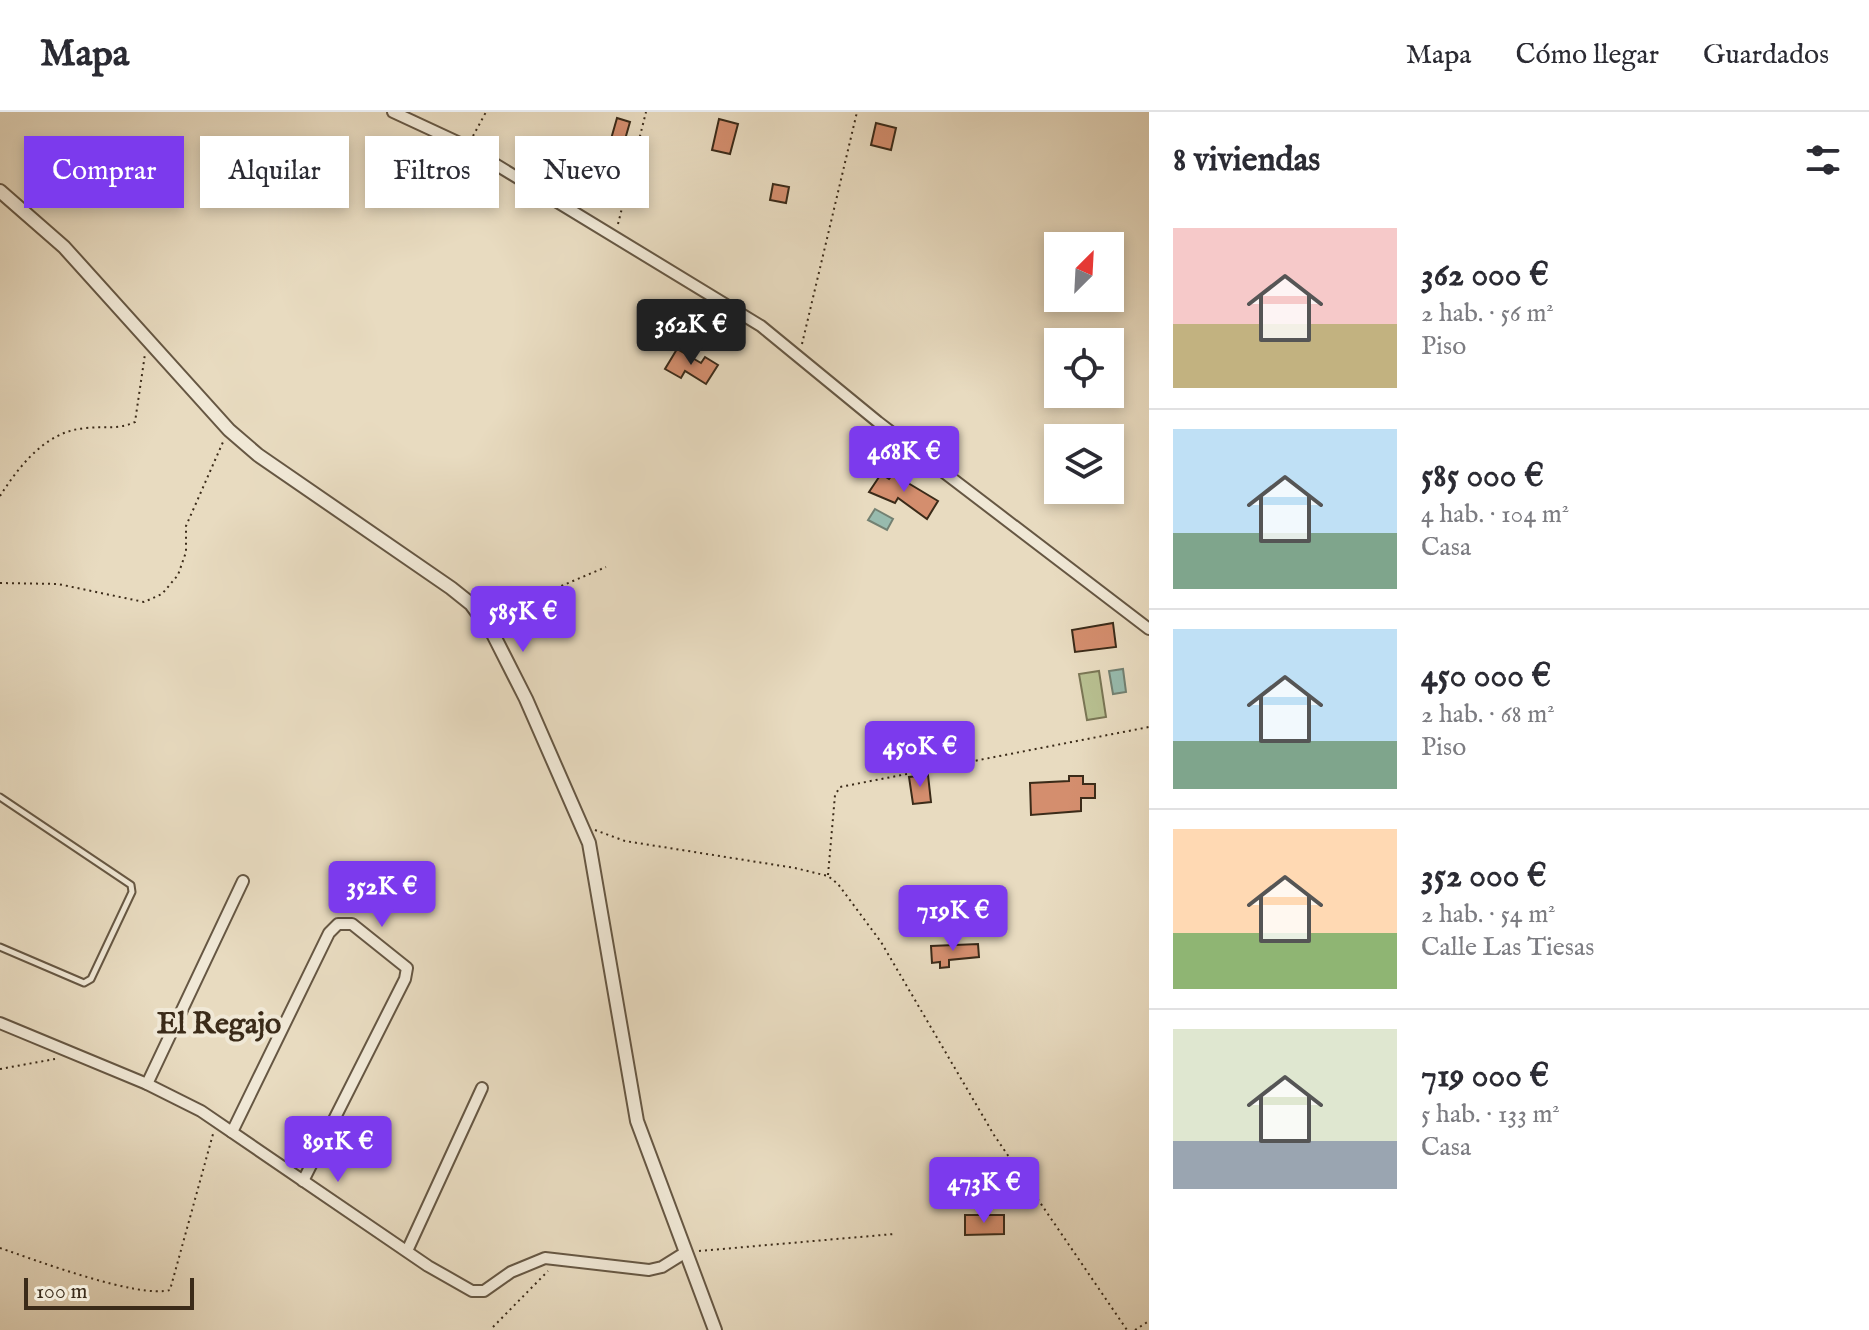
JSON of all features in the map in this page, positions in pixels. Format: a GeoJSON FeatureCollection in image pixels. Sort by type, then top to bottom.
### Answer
{"type":"FeatureCollection","features":[{"type":"Feature","properties":{"kind":"street"},"geometry":{"type":"LineString","coordinates":[[393,112],[444,136]]}},
{"type":"Feature","properties":{"kind":"street"},"geometry":{"type":"LineString","coordinates":[[499,167],[761,326],[1149,629]]}},
{"type":"Feature","properties":{"kind":"street"},"geometry":{"type":"LineString","coordinates":[[0,191],[64,247],[229,430],[258,455],[451,588],[484,619],[526,699],[583,825],[612,966],[637,1121],[715,1330]]}},
{"type":"Feature","properties":{"kind":"street"},"geometry":{"type":"LineString","coordinates":[[147,1084],[243,881]]}},
{"type":"Feature","properties":{"kind":"street"},"geometry":{"type":"LineString","coordinates":[[232,1132],[329,933],[338,924],[352,924],[407,968],[405,979],[303,1181]]}},
{"type":"Feature","properties":{"kind":"street"},"geometry":{"type":"LineString","coordinates":[[0,1023],[147,1084],[219,1123],[407,1251],[472,1291],[484,1291],[538,1260],[561,1259],[649,1270],[662,1267],[686,1252]]}},
{"type":"Feature","properties":{"kind":"street"},"geometry":{"type":"LineString","coordinates":[[407,1251],[482,1088]]}},
{"type":"Feature","properties":{"kind":"lane"},"geometry":{"type":"LineString","coordinates":[[0,797],[131,885],[132,892],[91,979],[84,983],[0,947]]}},
{"type":"Feature","properties":{"kind":"path"},"geometry":{"type":"LineString","coordinates":[[473,136],[486,112]]}},
{"type":"Feature","properties":{"kind":"path"},"geometry":{"type":"LineString","coordinates":[[610,235],[623,216],[646,112]]}},
{"type":"Feature","properties":{"kind":"path"},"geometry":{"type":"LineString","coordinates":[[799,357],[857,112]]}},
{"type":"Feature","properties":{"kind":"path"},"geometry":{"type":"LineString","coordinates":[[0,496],[27,459],[55,436],[83,428],[122,428],[135,422],[147,341]]}},
{"type":"Feature","properties":{"kind":"path"},"geometry":{"type":"LineString","coordinates":[[0,583],[58,584],[144,602],[162,594],[178,575],[186,552],[186,526],[229,430]]}},
{"type":"Feature","properties":{"kind":"path"},"geometry":{"type":"LineString","coordinates":[[484,619],[606,567]]}},
{"type":"Feature","properties":{"kind":"path"},"geometry":{"type":"LineString","coordinates":[[828,876],[835,795],[840,787],[1149,727]]}},
{"type":"Feature","properties":{"kind":"path"},"geometry":{"type":"LineString","coordinates":[[583,825],[625,841],[828,876],[838,884],[881,942],[994,1135],[1127,1330]]}},
{"type":"Feature","properties":{"kind":"path"},"geometry":{"type":"LineString","coordinates":[[0,1069],[71,1054]]}},
{"type":"Feature","properties":{"kind":"path"},"geometry":{"type":"LineString","coordinates":[[0,1248],[134,1289],[159,1293],[170,1290],[207,1151],[219,1123]]}},
{"type":"Feature","properties":{"kind":"path"},"geometry":{"type":"LineString","coordinates":[[686,1252],[894,1234]]}},
{"type":"Feature","properties":{"kind":"path"},"geometry":{"type":"LineString","coordinates":[[493,1327],[561,1259]]}},
{"type":"Feature","properties":{"kind":"path"},"geometry":{"type":"LineString","coordinates":[[1135,1330],[1149,1321]]}},
{"type":"Feature","properties":{"kind":"green space"},"geometry":{"type":"Polygon","coordinates":[[[1099,671],[1106,717],[1087,720],[1079,674],[1099,671]]]}},
{"type":"Feature","properties":{"kind":"shaded area"},"geometry":{"type":"Polygon","coordinates":[[[875,509],[893,519],[887,530],[868,520],[875,509]]]}},
{"type":"Feature","properties":{"kind":"shaded area"},"geometry":{"type":"Polygon","coordinates":[[[1123,669],[1126,692],[1113,694],[1109,671],[1123,669]]]}},
{"type":"Feature","properties":{"kind":"building"},"geometry":{"type":"Polygon","coordinates":[[[617,118],[630,122],[626,136],[612,136],[617,118]]]}},
{"type":"Feature","properties":{"kind":"building"},"geometry":{"type":"Polygon","coordinates":[[[719,119],[738,124],[730,154],[712,150],[719,119]]]}},
{"type":"Feature","properties":{"kind":"building"},"geometry":{"type":"Polygon","coordinates":[[[876,123],[896,128],[891,150],[871,145],[876,123]]]}},
{"type":"Feature","properties":{"kind":"building"},"geometry":{"type":"Polygon","coordinates":[[[773,184],[789,187],[786,203],[770,200],[773,184]]]}},
{"type":"Feature","properties":{"kind":"building"},"geometry":{"type":"Polygon","coordinates":[[[677,349],[701,363],[705,357],[718,365],[706,384],[685,371],[681,378],[665,369],[677,349]]]}},
{"type":"Feature","properties":{"kind":"building"},"geometry":{"type":"Polygon","coordinates":[[[881,474],[889,479],[893,474],[938,501],[927,519],[898,498],[895,503],[869,492],[881,474]]]}},
{"type":"Feature","properties":{"kind":"building"},"geometry":{"type":"Polygon","coordinates":[[[1113,623],[1116,647],[1075,652],[1072,630],[1113,623]]]}},
{"type":"Feature","properties":{"kind":"building"},"geometry":{"type":"Polygon","coordinates":[[[928,775],[931,802],[913,804],[909,777],[928,775]]]}},
{"type":"Feature","properties":{"kind":"building"},"geometry":{"type":"Polygon","coordinates":[[[1069,776],[1083,776],[1083,784],[1095,784],[1095,798],[1081,798],[1081,811],[1031,815],[1030,783],[1069,781],[1069,776]]]}},
{"type":"Feature","properties":{"kind":"building"},"geometry":{"type":"Polygon","coordinates":[[[978,944],[979,957],[949,960],[949,967],[940,968],[940,962],[932,963],[931,946],[978,944]]]}},
{"type":"Feature","properties":{"kind":"building"},"geometry":{"type":"Polygon","coordinates":[[[965,1215],[1004,1215],[1004,1234],[965,1235],[965,1215]]]}},
{"type":"Feature","properties":{"kind":"district","name":"El Regajo"},"geometry":{"type":"Point","coordinates":[219,1025]}}]}
